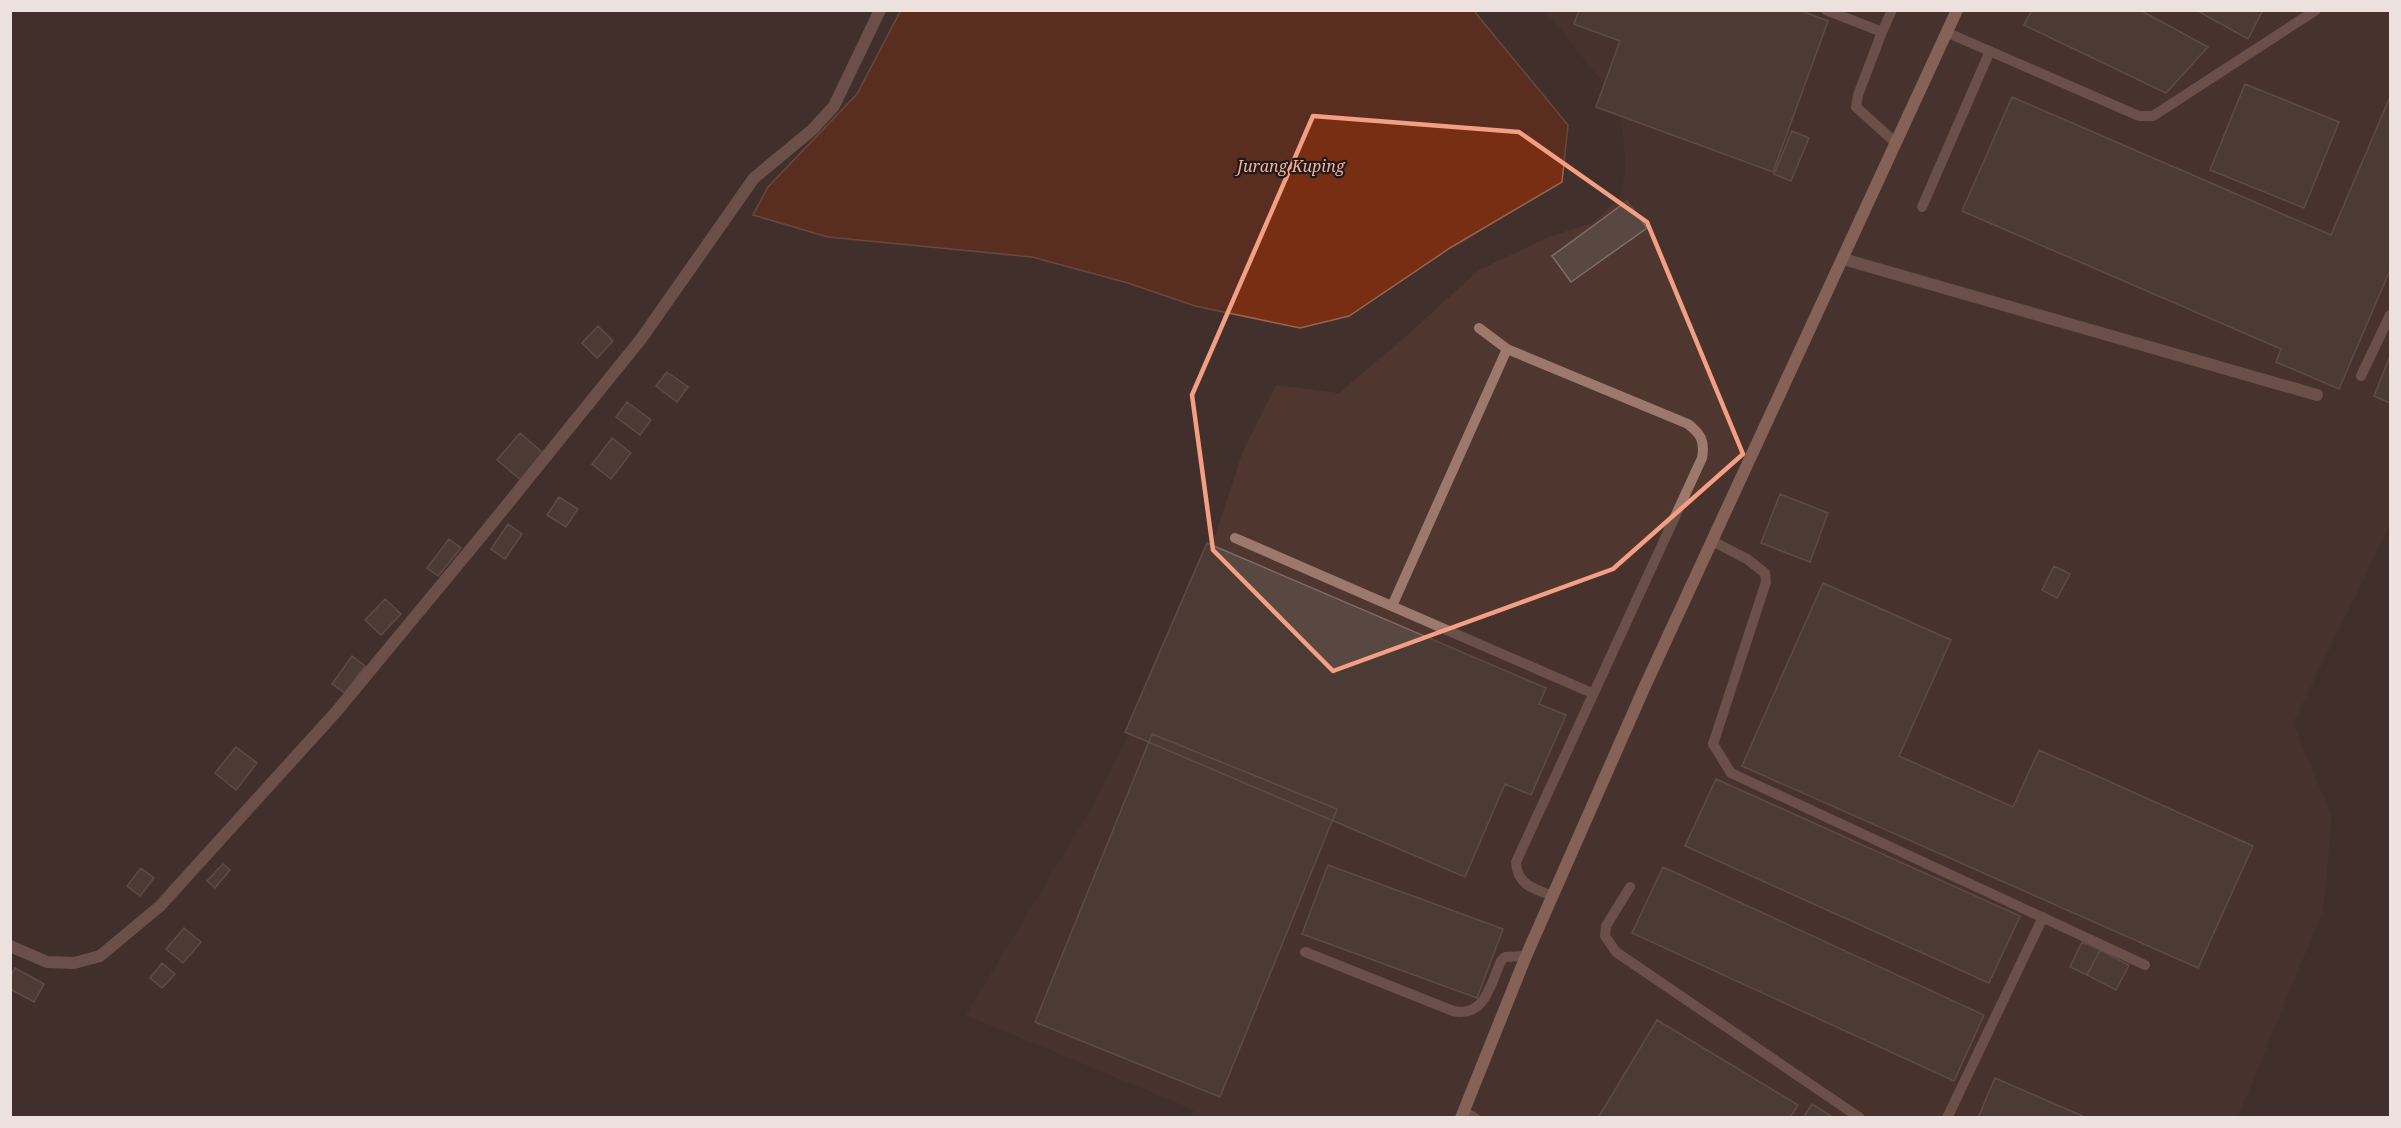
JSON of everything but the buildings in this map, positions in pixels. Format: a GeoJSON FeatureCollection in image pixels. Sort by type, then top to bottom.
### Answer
{"type":"FeatureCollection","features":[{"type":"Feature","properties":{"kind":"street"},"geometry":{"type":"LineString","coordinates":[[10,946],[47,962],[74,963],[100,956],[160,906],[336,712],[489,527],[641,339],[754,178],[812,130],[834,106],[880,10]]}},
{"type":"Feature","properties":{"kind":"street"},"geometry":{"type":"LineString","coordinates":[[1467,1115],[1526,956],[1645,686],[1957,10]]}},
{"type":"Feature","properties":{"kind":"street"},"geometry":{"type":"LineString","coordinates":[[1843,259],[2317,395]]}},
{"type":"Feature","properties":{"kind":"lane"},"geometry":{"type":"LineString","coordinates":[[1826,10],[1882,32]]}},
{"type":"Feature","properties":{"kind":"lane"},"geometry":{"type":"LineString","coordinates":[[1892,10],[1858,95],[1856,107],[1896,143]]}},
{"type":"Feature","properties":{"kind":"lane"},"geometry":{"type":"LineString","coordinates":[[1948,33],[2139,116],[2147,117],[2153,116],[2316,10]]}},
{"type":"Feature","properties":{"kind":"lane"},"geometry":{"type":"LineString","coordinates":[[1922,207],[1990,51]]}},
{"type":"Feature","properties":{"kind":"lane"},"geometry":{"type":"LineString","coordinates":[[2361,376],[2391,315]]}},
{"type":"Feature","properties":{"kind":"lane"},"geometry":{"type":"LineString","coordinates":[[1479,328],[1507,349],[1688,424],[1700,434],[1704,446],[1702,458],[1516,862],[1517,872],[1528,887],[1553,896]]}},
{"type":"Feature","properties":{"kind":"lane"},"geometry":{"type":"LineString","coordinates":[[1392,606],[1507,349]]}},
{"type":"Feature","properties":{"kind":"lane"},"geometry":{"type":"LineString","coordinates":[[1235,537],[1592,693]]}},
{"type":"Feature","properties":{"kind":"lane"},"geometry":{"type":"LineString","coordinates":[[1712,541],[1748,559],[1765,573],[1766,582],[1713,744],[1731,773],[2145,965]]}},
{"type":"Feature","properties":{"kind":"lane"},"geometry":{"type":"LineString","coordinates":[[1630,887],[1606,926],[1605,936],[1616,952],[1860,1118]]}},
{"type":"Feature","properties":{"kind":"lane"},"geometry":{"type":"LineString","coordinates":[[1947,1118],[2043,917]]}},
{"type":"Feature","properties":{"kind":"lane"},"geometry":{"type":"LineString","coordinates":[[1305,952],[1465,1014],[1479,1007],[1501,961],[1506,957],[1526,956]]}},
{"type":"Feature","properties":{"kind":"highlighted area"},"geometry":{"type":"Polygon","coordinates":[[[1313,116],[1519,132],[1647,222],[1743,454],[1613,569],[1333,671],[1213,550],[1192,395],[1313,116]]]}},
{"type":"Feature","properties":{"kind":"shaded area"},"geometry":{"type":"Polygon","coordinates":[[[1541,11],[2390,11],[2390,525],[2293,723],[2332,817],[2323,910],[2238,1117],[1190,1117],[1194,1110],[966,1015],[1090,811],[1186,623],[1243,451],[1276,385],[1339,393],[1479,270],[1551,236],[1593,223],[1620,197],[1626,168],[1619,103],[1557,25],[1541,11]]]}},
{"type":"Feature","properties":{"kind":"water","name":"Jurang Kuping"},"geometry":{"type":"Polygon","coordinates":[[[901,10],[1474,11],[1568,125],[1562,182],[1450,248],[1349,316],[1300,328],[1195,306],[1128,283],[1032,257],[828,237],[753,215],[768,187],[857,94],[901,10]]]}}]}
